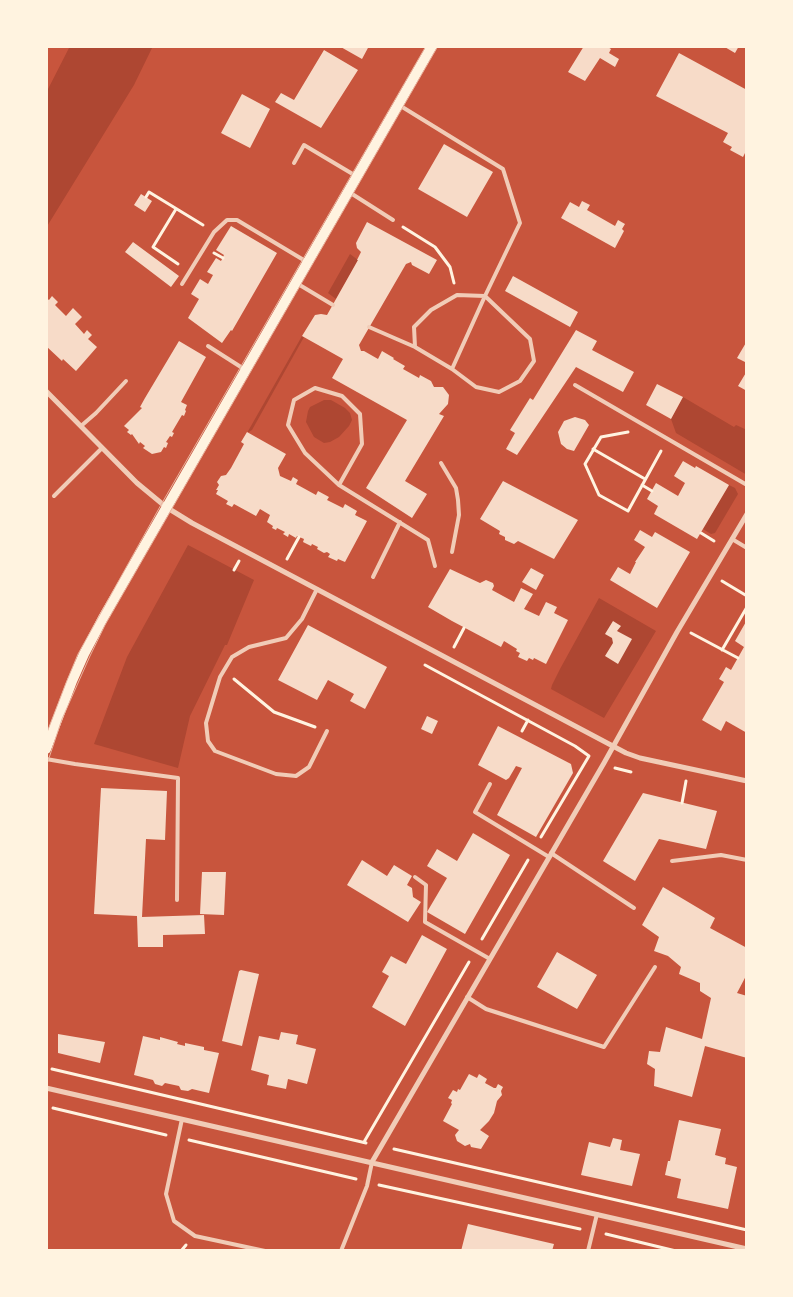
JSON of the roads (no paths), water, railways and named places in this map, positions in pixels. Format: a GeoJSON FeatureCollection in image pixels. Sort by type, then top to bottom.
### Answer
{"type":"FeatureCollection","features":[{"type":"Feature","properties":{"kind":"main road"},"geometry":{"type":"LineString","coordinates":[[46,749],[84,654],[166,507],[432,46]]}},
{"type":"Feature","properties":{"kind":"street"},"geometry":{"type":"LineString","coordinates":[[46,391],[137,483],[166,507],[612,747],[640,758],[747,781]]}},
{"type":"Feature","properties":{"kind":"street"},"geometry":{"type":"LineString","coordinates":[[372,1162],[747,514]]}},
{"type":"Feature","properties":{"kind":"street"},"geometry":{"type":"LineString","coordinates":[[46,1088],[747,1249]]}},
{"type":"Feature","properties":{"kind":"lane"},"geometry":{"type":"LineString","coordinates":[[399,105],[503,168],[520,223],[452,369]]}},
{"type":"Feature","properties":{"kind":"lane"},"geometry":{"type":"LineString","coordinates":[[294,163],[304,145],[358,177]]}},
{"type":"Feature","properties":{"kind":"lane"},"geometry":{"type":"LineString","coordinates":[[349,192],[392,220]]}},
{"type":"Feature","properties":{"kind":"lane"},"geometry":{"type":"LineString","coordinates":[[182,284],[214,232],[227,220],[237,220],[307,262]]}},
{"type":"Feature","properties":{"kind":"lane"},"geometry":{"type":"LineString","coordinates":[[296,283],[333,305]]}},
{"type":"Feature","properties":{"kind":"lane"},"geometry":{"type":"LineString","coordinates":[[369,327],[415,347],[452,369],[476,387],[500,392],[520,381],[534,361],[530,339],[485,296],[458,295],[431,310],[414,326],[415,347]]}},
{"type":"Feature","properties":{"kind":"lane"},"geometry":{"type":"LineString","coordinates":[[208,346],[245,370]]}},
{"type":"Feature","properties":{"kind":"lane"},"geometry":{"type":"LineString","coordinates":[[81,426],[126,381]]}},
{"type":"Feature","properties":{"kind":"lane"},"geometry":{"type":"LineString","coordinates":[[575,385],[747,485]]}},
{"type":"Feature","properties":{"kind":"lane"},"geometry":{"type":"LineString","coordinates":[[339,484],[362,444],[360,414],[342,396],[315,388],[294,400],[288,424],[306,453],[339,484],[428,540],[435,566]]}},
{"type":"Feature","properties":{"kind":"lane"},"geometry":{"type":"LineString","coordinates":[[54,496],[102,448]]}},
{"type":"Feature","properties":{"kind":"lane"},"geometry":{"type":"LineString","coordinates":[[441,463],[456,488],[458,500],[459,515],[452,552]]}},
{"type":"Feature","properties":{"kind":"lane"},"geometry":{"type":"LineString","coordinates":[[374,578],[400,522]]}},
{"type":"Feature","properties":{"kind":"lane"},"geometry":{"type":"LineString","coordinates":[[732,539],[747,548]]}},
{"type":"Feature","properties":{"kind":"lane"},"geometry":{"type":"LineString","coordinates":[[317,589],[302,619],[286,638],[249,647],[232,657],[220,677],[206,722],[208,741],[215,752],[276,774],[296,776],[308,767],[327,730]]}},
{"type":"Feature","properties":{"kind":"lane"},"geometry":{"type":"LineString","coordinates":[[46,759],[178,778],[177,900]]}},
{"type":"Feature","properties":{"kind":"lane"},"geometry":{"type":"LineString","coordinates":[[490,784],[475,812],[535,849],[550,855],[634,908]]}},
{"type":"Feature","properties":{"kind":"lane"},"geometry":{"type":"LineString","coordinates":[[672,861],[721,855],[747,860]]}},
{"type":"Feature","properties":{"kind":"lane"},"geometry":{"type":"LineString","coordinates":[[415,877],[426,885],[425,922],[490,959]]}},
{"type":"Feature","properties":{"kind":"lane"},"geometry":{"type":"LineString","coordinates":[[467,998],[486,1009],[604,1047],[655,967]]}},
{"type":"Feature","properties":{"kind":"lane"},"geometry":{"type":"LineString","coordinates":[[182,1119],[166,1194],[174,1221],[195,1236],[265,1251]]}},
{"type":"Feature","properties":{"kind":"lane"},"geometry":{"type":"LineString","coordinates":[[341,1251],[367,1186],[372,1162]]}},
{"type":"Feature","properties":{"kind":"lane"},"geometry":{"type":"LineString","coordinates":[[588,1251],[597,1214]]}},
{"type":"Feature","properties":{"kind":"tram line"},"geometry":{"type":"LineString","coordinates":[[46,735],[78,654],[162,503],[426,46]]}},
{"type":"Feature","properties":{"kind":"tram line"},"geometry":{"type":"LineString","coordinates":[[46,767],[62,719],[105,625],[438,46]]}}]}
